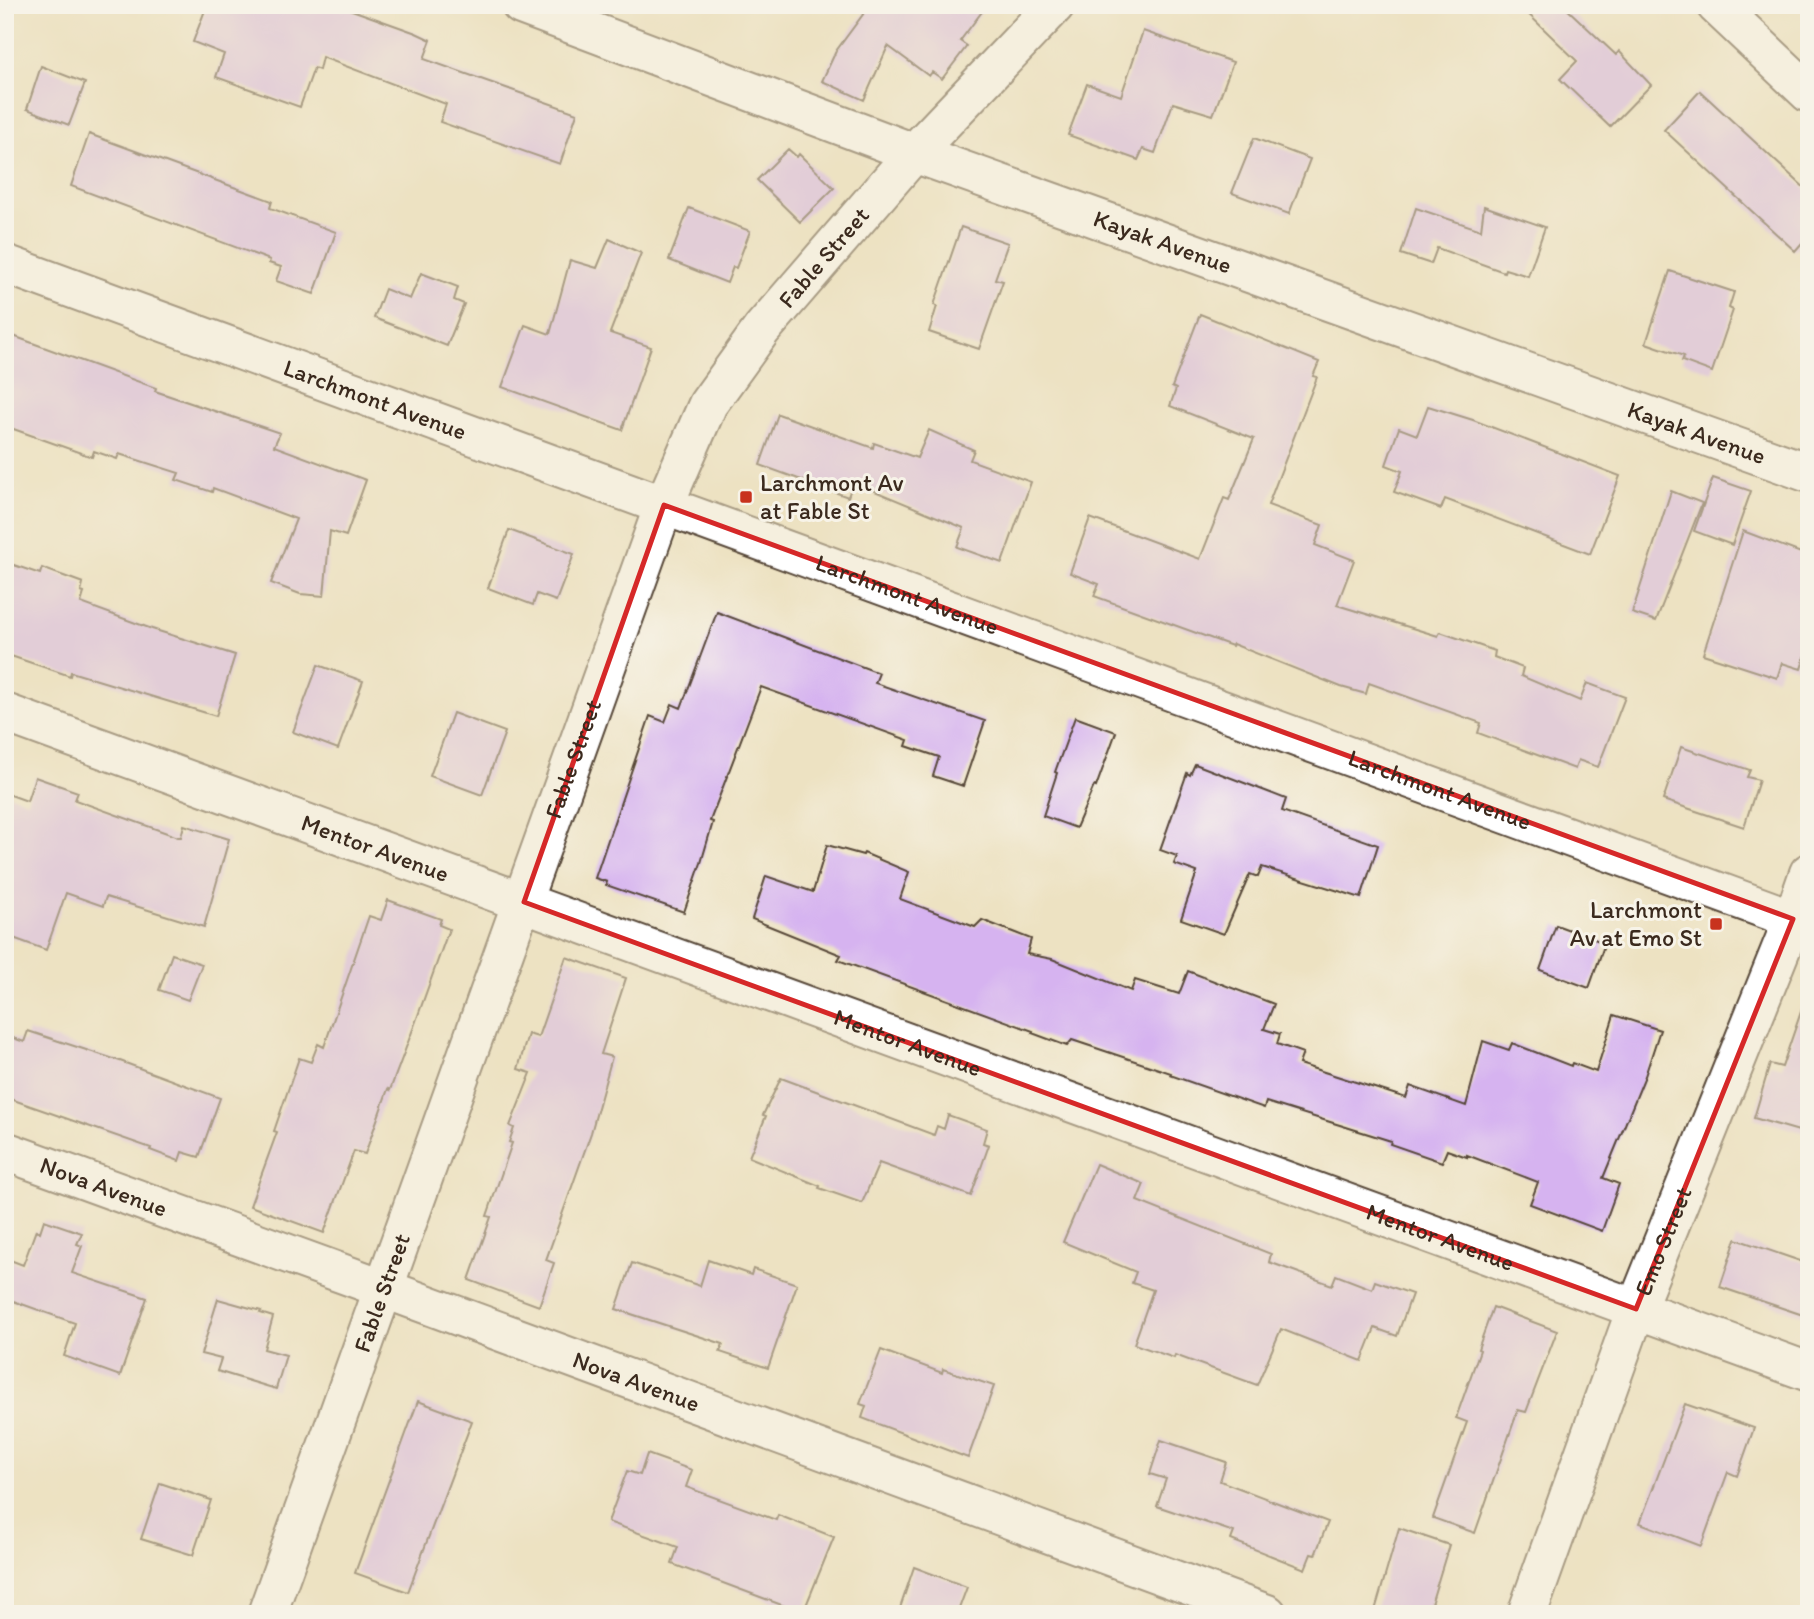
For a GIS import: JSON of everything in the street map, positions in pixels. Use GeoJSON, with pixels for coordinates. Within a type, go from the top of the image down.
{"type":"FeatureCollection","features":[{"type":"Feature","properties":{"kind":"street","name":"Kayak Avenue"},"geometry":{"type":"LineString","coordinates":[[521,5],[914,153],[1809,473]]}},
{"type":"Feature","properties":{"kind":"street","name":"Fable Street"},"geometry":{"type":"LineString","coordinates":[[267,1614],[664,505],[694,432],[708,404],[762,329],[914,153],[1055,5]]}},
{"type":"Feature","properties":{"kind":"street"},"geometry":{"type":"LineString","coordinates":[[1716,5],[1809,93]]}},
{"type":"Feature","properties":{"kind":"street","name":"Larchmont Avenue"},"geometry":{"type":"LineString","coordinates":[[5,264],[1801,922]]}},
{"type":"Feature","properties":{"kind":"street","name":"Mentor Avenue"},"geometry":{"type":"LineString","coordinates":[[5,713],[1809,1372]]}},
{"type":"Feature","properties":{"kind":"street","name":"Emo Street"},"geometry":{"type":"LineString","coordinates":[[1527,1614],[1636,1309],[1801,922],[1809,873]]}},
{"type":"Feature","properties":{"kind":"street","name":"Nova Avenue"},"geometry":{"type":"LineString","coordinates":[[5,1151],[1267,1614]]}},
{"type":"Feature","properties":{"kind":"highlighted area"},"geometry":{"type":"Polygon","coordinates":[[[664,505],[1793,919],[1636,1309],[524,902],[664,505]]]}},
{"type":"Feature","properties":{"kind":"building"},"geometry":{"type":"Polygon","coordinates":[[[207,5],[338,5],[416,33],[431,40],[424,59],[577,113],[560,164],[440,122],[446,104],[322,57],[319,70],[314,68],[300,107],[216,77],[224,54],[193,42],[207,5]]]}},
{"type":"Feature","properties":{"kind":"building"},"geometry":{"type":"Polygon","coordinates":[[[870,5],[987,5],[960,41],[967,46],[942,79],[932,72],[929,76],[888,46],[864,100],[822,81],[836,51],[870,5]]]}},
{"type":"Feature","properties":{"kind":"building"},"geometry":{"type":"Polygon","coordinates":[[[1519,5],[1563,5],[1616,55],[1619,51],[1651,85],[1610,127],[1560,79],[1577,61],[1519,5]]]}},
{"type":"Feature","properties":{"kind":"building"},"geometry":{"type":"Polygon","coordinates":[[[1143,31],[1233,62],[1213,115],[1173,103],[1155,153],[1143,149],[1138,160],[1068,135],[1087,84],[1121,96],[1143,31]]]}},
{"type":"Feature","properties":{"kind":"building"},"geometry":{"type":"Polygon","coordinates":[[[41,66],[85,83],[69,125],[27,109],[41,66]]]}},
{"type":"Feature","properties":{"kind":"building"},"geometry":{"type":"Polygon","coordinates":[[[1700,91],[1809,192],[1809,235],[1795,251],[1664,130],[1700,91]]]}},
{"type":"Feature","properties":{"kind":"building"},"geometry":{"type":"Polygon","coordinates":[[[89,134],[272,201],[270,208],[336,232],[314,294],[276,281],[281,267],[269,263],[270,260],[71,186],[89,134]]]}},
{"type":"Feature","properties":{"kind":"building"},"geometry":{"type":"Polygon","coordinates":[[[1254,138],[1310,159],[1289,214],[1232,193],[1254,138]]]}},
{"type":"Feature","properties":{"kind":"building"},"geometry":{"type":"Polygon","coordinates":[[[788,149],[797,157],[799,154],[834,188],[800,222],[757,180],[788,149]]]}},
{"type":"Feature","properties":{"kind":"building"},"geometry":{"type":"Polygon","coordinates":[[[1484,206],[1545,227],[1528,276],[1505,269],[1504,272],[1437,248],[1431,264],[1401,254],[1416,208],[1481,230],[1484,206]]]}},
{"type":"Feature","properties":{"kind":"building"},"geometry":{"type":"Polygon","coordinates":[[[689,208],[750,231],[736,268],[733,267],[727,283],[669,260],[689,208]]]}},
{"type":"Feature","properties":{"kind":"building"},"geometry":{"type":"Polygon","coordinates":[[[961,227],[1008,243],[995,279],[1003,281],[979,349],[929,332],[937,306],[934,305],[961,227]]]}},
{"type":"Feature","properties":{"kind":"building"},"geometry":{"type":"Polygon","coordinates":[[[609,239],[641,253],[610,333],[651,347],[622,430],[502,387],[525,325],[550,334],[570,260],[597,268],[609,239]]]}},
{"type":"Feature","properties":{"kind":"building"},"geometry":{"type":"Polygon","coordinates":[[[1670,271],[1734,292],[1729,308],[1733,310],[1712,372],[1682,361],[1684,356],[1646,343],[1670,271]]]}},
{"type":"Feature","properties":{"kind":"building"},"geometry":{"type":"Polygon","coordinates":[[[421,273],[458,287],[454,300],[464,304],[447,346],[374,318],[385,289],[410,299],[421,273]]]}},
{"type":"Feature","properties":{"kind":"building"},"geometry":{"type":"Polygon","coordinates":[[[1200,314],[1319,362],[1313,376],[1317,377],[1268,505],[1322,525],[1315,545],[1354,560],[1337,605],[1438,636],[1440,632],[1495,651],[1494,657],[1523,668],[1521,676],[1580,701],[1587,683],[1625,697],[1598,767],[1578,760],[1575,769],[1478,733],[1481,723],[1369,683],[1366,694],[1341,687],[1233,644],[1232,646],[1094,596],[1099,584],[1070,573],[1090,518],[1200,559],[1224,498],[1229,500],[1254,439],[1170,406],[1176,389],[1172,387],[1200,314]]]}},
{"type":"Feature","properties":{"kind":"building"},"geometry":{"type":"Polygon","coordinates":[[[5,333],[156,388],[155,391],[280,433],[274,446],[366,480],[346,536],[330,531],[324,596],[300,594],[271,583],[296,519],[213,488],[212,492],[176,480],[179,473],[119,454],[117,459],[94,451],[92,457],[5,426],[5,333]]]}},
{"type":"Feature","properties":{"kind":"building"},"geometry":{"type":"Polygon","coordinates":[[[1428,406],[1473,420],[1620,476],[1590,554],[1445,499],[1441,509],[1394,492],[1402,471],[1386,465],[1399,428],[1417,435],[1428,406]]]}},
{"type":"Feature","properties":{"kind":"building"},"geometry":{"type":"Polygon","coordinates":[[[778,414],[873,448],[874,443],[917,458],[929,430],[974,450],[970,460],[1031,482],[1002,563],[957,547],[964,528],[853,482],[848,497],[760,465],[778,414]]]}},
{"type":"Feature","properties":{"kind":"building"},"geometry":{"type":"Polygon","coordinates":[[[1713,478],[1751,491],[1732,545],[1694,531],[1713,478]]]}},
{"type":"Feature","properties":{"kind":"building"},"geometry":{"type":"Polygon","coordinates":[[[1671,491],[1702,503],[1656,621],[1632,613],[1671,491]]]}},
{"type":"Feature","properties":{"kind":"building"},"geometry":{"type":"Polygon","coordinates":[[[509,530],[574,554],[556,601],[537,594],[533,605],[488,588],[509,530]]]}},
{"type":"Feature","properties":{"kind":"building"},"geometry":{"type":"Polygon","coordinates":[[[1743,531],[1809,556],[1809,643],[1801,669],[1782,663],[1777,678],[1703,654],[1743,531]]]}},
{"type":"Feature","properties":{"kind":"building"},"geometry":{"type":"Polygon","coordinates":[[[5,562],[40,574],[42,568],[83,583],[81,603],[235,655],[216,716],[71,672],[70,676],[5,654],[5,562]]]}},
{"type":"Feature","properties":{"kind":"building"},"geometry":{"type":"Polygon","coordinates":[[[717,612],[879,673],[875,683],[985,721],[963,786],[933,776],[939,757],[906,746],[908,740],[761,687],[710,821],[713,822],[684,912],[606,885],[607,882],[595,878],[650,716],[665,722],[672,704],[681,708],[717,612]]]}},
{"type":"Feature","properties":{"kind":"building"},"geometry":{"type":"Polygon","coordinates":[[[318,665],[363,681],[338,749],[293,732],[318,665]]]}},
{"type":"Feature","properties":{"kind":"building"},"geometry":{"type":"Polygon","coordinates":[[[453,713],[505,732],[482,795],[430,776],[453,713]]]}},
{"type":"Feature","properties":{"kind":"building"},"geometry":{"type":"Polygon","coordinates":[[[1075,717],[1116,732],[1096,787],[1094,786],[1076,828],[1043,816],[1057,773],[1055,772],[1075,717]]]}},
{"type":"Feature","properties":{"kind":"building"},"geometry":{"type":"Polygon","coordinates":[[[1681,747],[1750,770],[1747,777],[1759,780],[1744,827],[1663,800],[1681,747]]]}},
{"type":"Feature","properties":{"kind":"building"},"geometry":{"type":"Polygon","coordinates":[[[1195,764],[1286,799],[1282,811],[1378,845],[1361,898],[1262,867],[1258,877],[1250,874],[1224,934],[1181,919],[1197,872],[1174,864],[1177,856],[1160,850],[1187,773],[1190,775],[1195,764]]]}},
{"type":"Feature","properties":{"kind":"building"},"geometry":{"type":"Polygon","coordinates":[[[35,777],[78,792],[75,800],[178,837],[181,837],[184,825],[229,839],[204,927],[106,897],[103,906],[66,893],[46,950],[5,935],[5,793],[27,801],[35,777]]]}},
{"type":"Feature","properties":{"kind":"building"},"geometry":{"type":"Polygon","coordinates":[[[827,845],[863,855],[864,853],[909,872],[900,899],[975,927],[982,920],[1031,939],[1027,954],[1052,959],[1131,991],[1135,980],[1179,994],[1188,971],[1274,1004],[1264,1029],[1280,1034],[1277,1044],[1303,1053],[1299,1064],[1406,1098],[1410,1086],[1466,1106],[1483,1041],[1509,1050],[1512,1043],[1571,1066],[1572,1063],[1596,1072],[1614,1015],[1660,1030],[1645,1076],[1603,1178],[1619,1184],[1602,1231],[1530,1204],[1538,1182],[1467,1155],[1447,1150],[1442,1162],[1390,1144],[1391,1141],[1266,1102],[1264,1108],[1072,1040],[1067,1046],[838,960],[841,955],[752,919],[766,876],[813,892],[827,845]]]}},
{"type":"Feature","properties":{"kind":"building"},"geometry":{"type":"Polygon","coordinates":[[[388,900],[441,919],[439,925],[449,929],[365,1154],[354,1151],[324,1233],[250,1206],[277,1132],[274,1131],[299,1058],[311,1062],[318,1044],[324,1047],[369,916],[381,920],[388,900]]]}},
{"type":"Feature","properties":{"kind":"building"},"geometry":{"type":"Polygon","coordinates":[[[1556,925],[1605,943],[1589,988],[1540,970],[1556,925]]]}},
{"type":"Feature","properties":{"kind":"building"},"geometry":{"type":"Polygon","coordinates":[[[172,954],[202,964],[188,1000],[159,990],[172,954]]]}},
{"type":"Feature","properties":{"kind":"building"},"geometry":{"type":"Polygon","coordinates":[[[566,957],[626,978],[601,1054],[612,1057],[591,1133],[546,1260],[554,1263],[539,1306],[469,1280],[491,1217],[487,1216],[512,1143],[509,1142],[514,1128],[510,1126],[531,1073],[518,1069],[528,1034],[538,1037],[566,957]]]}},
{"type":"Feature","properties":{"kind":"building"},"geometry":{"type":"Polygon","coordinates":[[[1803,1006],[1809,1007],[1809,1134],[1754,1118],[1770,1064],[1782,1067],[1803,1006]]]}},
{"type":"Feature","properties":{"kind":"building"},"geometry":{"type":"Polygon","coordinates":[[[28,1031],[220,1098],[199,1157],[182,1152],[179,1161],[150,1150],[151,1148],[5,1097],[5,1035],[24,1042],[28,1031]]]}},
{"type":"Feature","properties":{"kind":"building"},"geometry":{"type":"Polygon","coordinates":[[[781,1078],[934,1135],[937,1126],[944,1129],[948,1115],[987,1129],[983,1143],[989,1145],[971,1196],[879,1163],[862,1203],[819,1188],[820,1186],[749,1157],[766,1116],[763,1115],[781,1078]]]}},
{"type":"Feature","properties":{"kind":"building"},"geometry":{"type":"Polygon","coordinates":[[[1096,1164],[1144,1184],[1137,1201],[1271,1254],[1269,1262],[1332,1285],[1336,1275],[1372,1289],[1375,1281],[1412,1294],[1397,1336],[1375,1328],[1362,1361],[1281,1329],[1257,1385],[1175,1355],[1174,1358],[1134,1344],[1153,1290],[1132,1283],[1136,1272],[1063,1242],[1096,1164]]]}},
{"type":"Feature","properties":{"kind":"building"},"geometry":{"type":"Polygon","coordinates":[[[44,1220],[82,1233],[77,1244],[82,1246],[72,1273],[147,1298],[120,1376],[64,1356],[75,1323],[5,1298],[5,1258],[23,1265],[36,1230],[40,1232],[44,1220]]]}},
{"type":"Feature","properties":{"kind":"building"},"geometry":{"type":"Polygon","coordinates":[[[1736,1239],[1809,1264],[1809,1317],[1720,1287],[1736,1239]]]}},
{"type":"Feature","properties":{"kind":"building"},"geometry":{"type":"Polygon","coordinates":[[[708,1260],[751,1275],[753,1269],[797,1284],[768,1368],[720,1352],[723,1344],[616,1309],[632,1263],[700,1286],[708,1260]]]}},
{"type":"Feature","properties":{"kind":"building"},"geometry":{"type":"Polygon","coordinates":[[[218,1299],[273,1317],[264,1349],[286,1355],[276,1389],[217,1371],[221,1359],[201,1354],[218,1299]]]}},
{"type":"Feature","properties":{"kind":"building"},"geometry":{"type":"Polygon","coordinates":[[[1493,1307],[1557,1331],[1526,1412],[1518,1410],[1475,1533],[1433,1518],[1467,1422],[1456,1418],[1493,1307]]]}},
{"type":"Feature","properties":{"kind":"building"},"geometry":{"type":"Polygon","coordinates":[[[881,1350],[942,1373],[943,1369],[994,1386],[968,1458],[862,1418],[866,1406],[860,1404],[881,1350]]]}},
{"type":"Feature","properties":{"kind":"building"},"geometry":{"type":"Polygon","coordinates":[[[418,1401],[472,1421],[408,1592],[355,1573],[418,1401]]]}},
{"type":"Feature","properties":{"kind":"building"},"geometry":{"type":"Polygon","coordinates":[[[1685,1404],[1754,1428],[1737,1476],[1728,1472],[1701,1546],[1640,1523],[1685,1404]]]}},
{"type":"Feature","properties":{"kind":"building"},"geometry":{"type":"Polygon","coordinates":[[[1161,1440],[1226,1462],[1220,1481],[1328,1522],[1315,1555],[1311,1554],[1305,1569],[1231,1540],[1234,1532],[1157,1506],[1166,1479],[1150,1474],[1161,1440]]]}},
{"type":"Feature","properties":{"kind":"building"},"geometry":{"type":"Polygon","coordinates":[[[647,1454],[692,1470],[686,1487],[776,1520],[778,1515],[834,1537],[803,1613],[672,1564],[678,1547],[608,1522],[627,1471],[640,1475],[647,1454]]]}},
{"type":"Feature","properties":{"kind":"building"},"geometry":{"type":"Polygon","coordinates":[[[160,1483],[211,1500],[193,1555],[141,1539],[160,1483]]]}},
{"type":"Feature","properties":{"kind":"building"},"geometry":{"type":"Polygon","coordinates":[[[1399,1528],[1449,1545],[1428,1614],[1374,1614],[1399,1528]]]}},
{"type":"Feature","properties":{"kind":"building"},"geometry":{"type":"Polygon","coordinates":[[[914,1567],[967,1587],[957,1614],[898,1614],[914,1567]]]}},
{"type":"Feature","properties":{"kind":"place","name":"Larchmont Av at Fable St"},"geometry":{"type":"Point","coordinates":[746,497]}},
{"type":"Feature","properties":{"kind":"place","name":"Larchmont Av at Emo St"},"geometry":{"type":"Point","coordinates":[1716,924]}}]}
